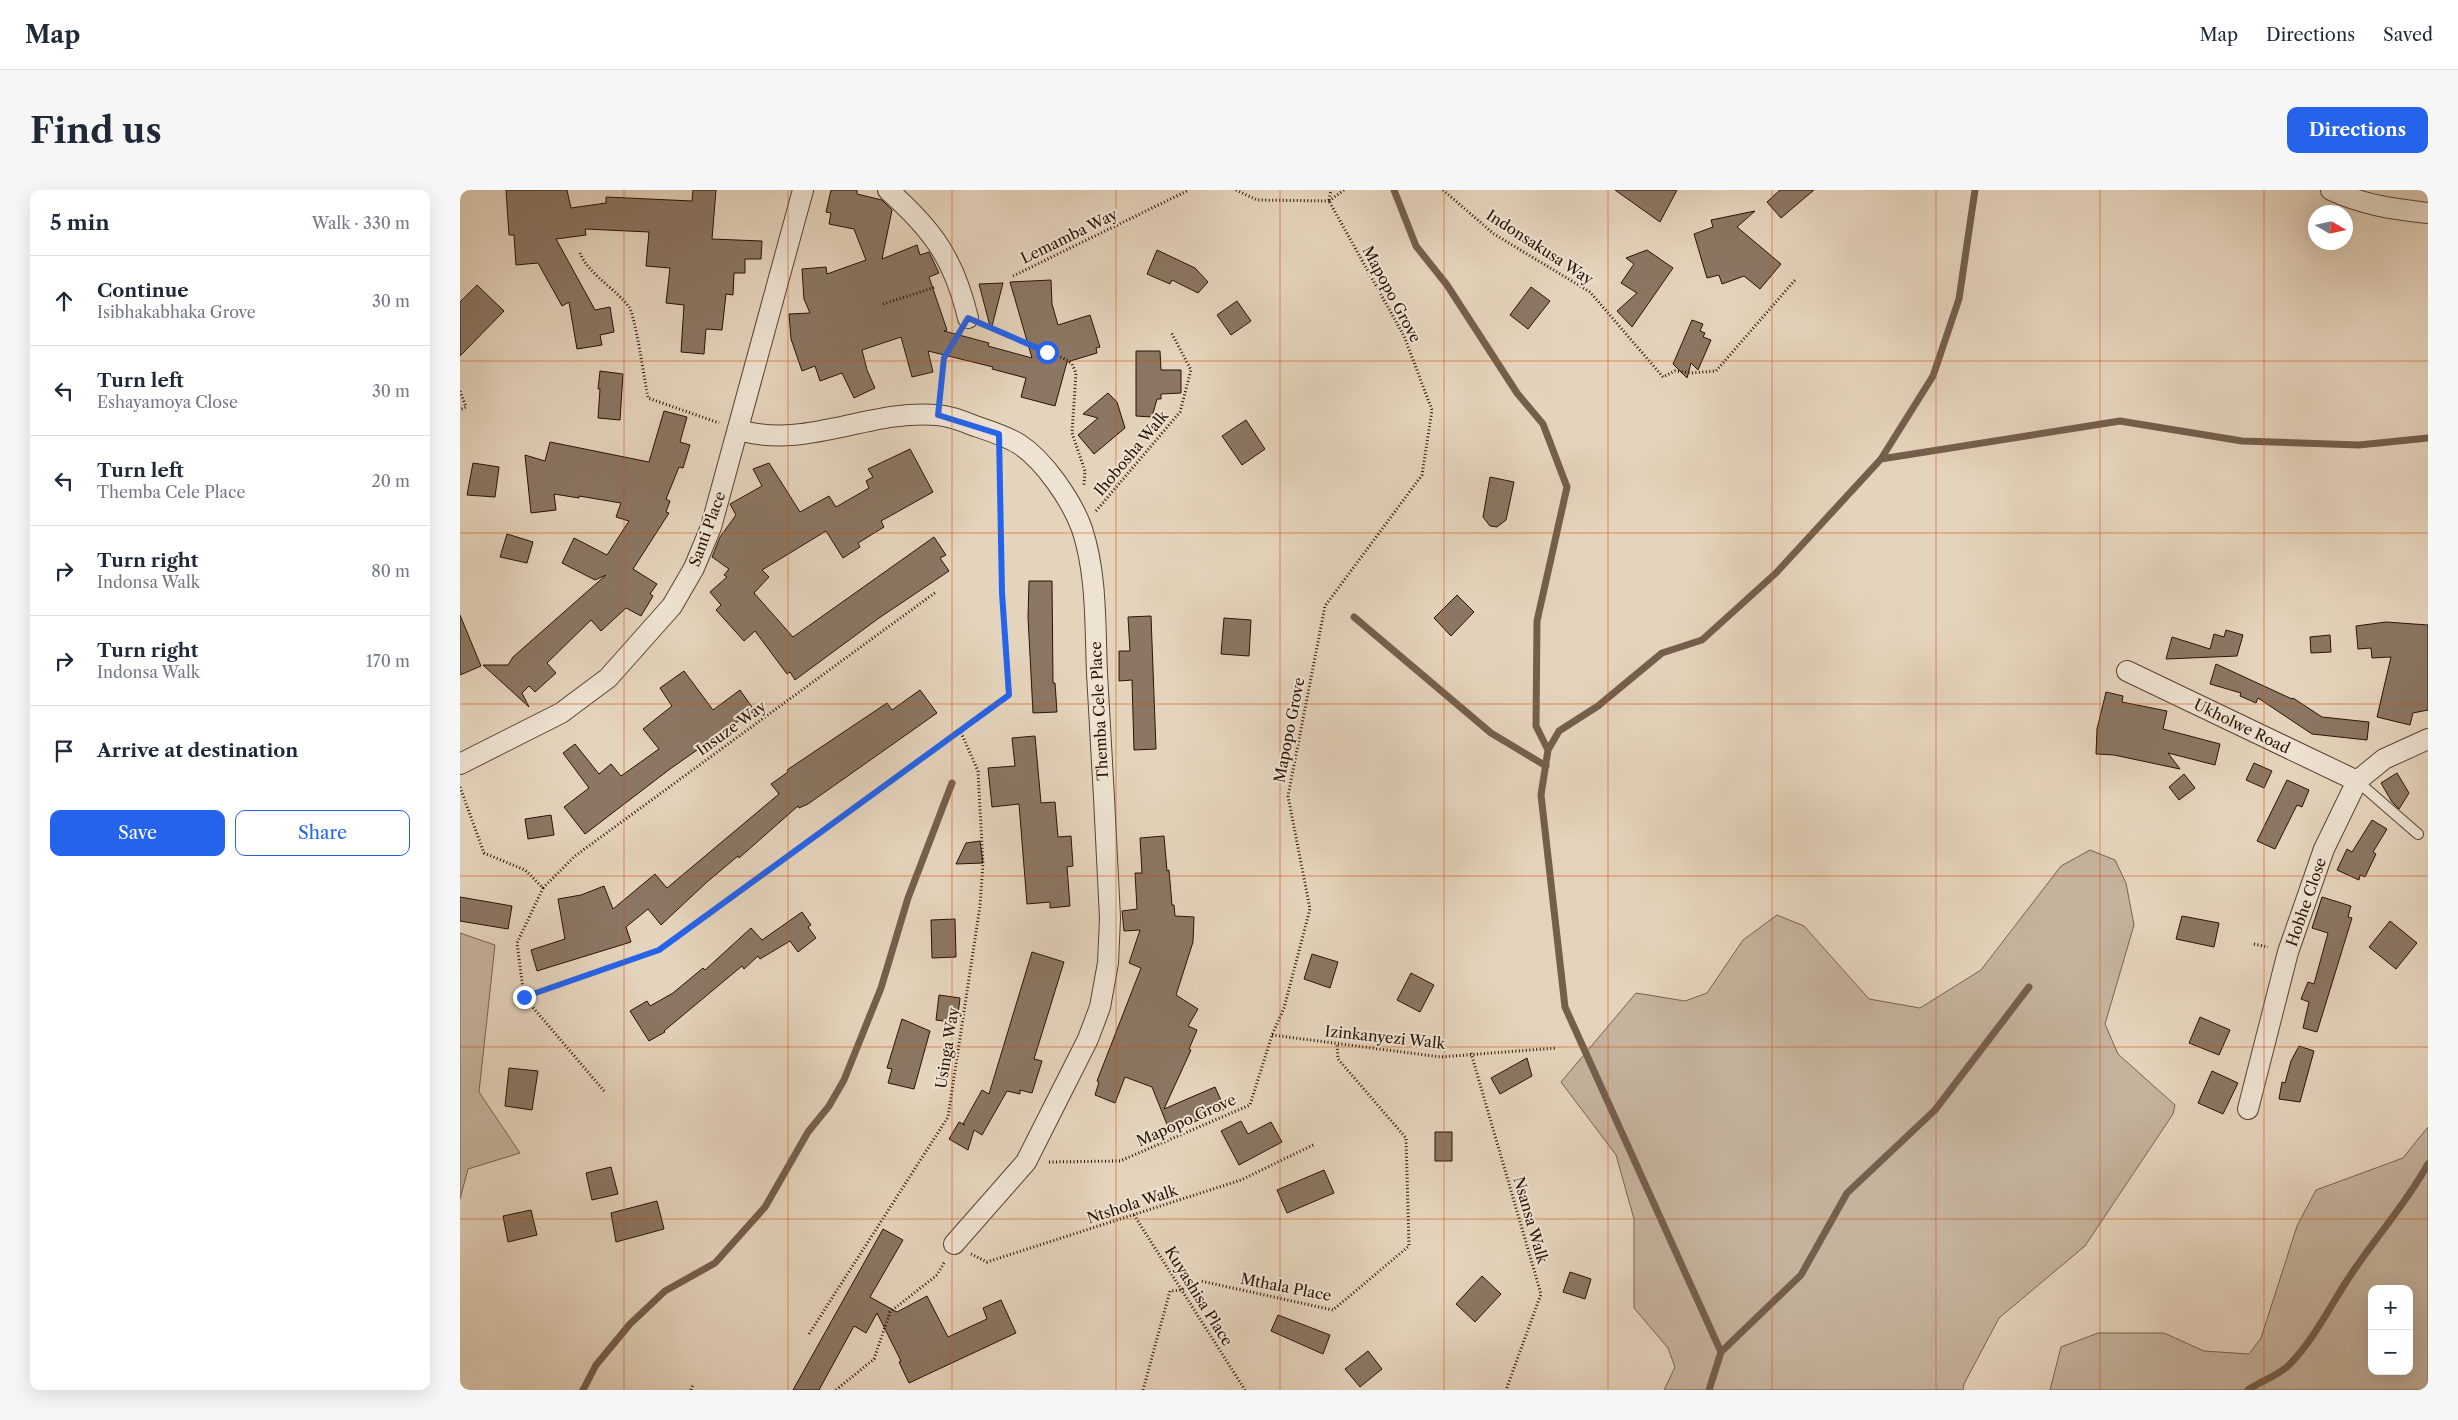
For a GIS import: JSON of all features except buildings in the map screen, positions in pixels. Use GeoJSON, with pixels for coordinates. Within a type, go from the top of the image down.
{"type":"FeatureCollection","features":[{"type":"Feature","properties":{"kind":"street","name":"Santi Place"},"geometry":{"type":"LineString","coordinates":[[460,764],[561,714],[608,678],[672,606],[694,568],[711,526],[739,430],[803,190]]}},
{"type":"Feature","properties":{"kind":"street"},"geometry":{"type":"LineString","coordinates":[[888,190],[913,212],[948,258],[959,282],[968,318]]}},
{"type":"Feature","properties":{"kind":"street"},"geometry":{"type":"LineString","coordinates":[[2331,190],[2354,201],[2380,207],[2428,213]]}},
{"type":"Feature","properties":{"kind":"street","name":"Themba Cele Place"},"geometry":{"type":"LineString","coordinates":[[739,430],[755,435],[797,436],[897,416],[938,415],[999,434],[1020,444],[1034,457],[1071,504],[1082,528],[1090,560],[1095,629],[1110,918],[1108,963],[1100,1007],[1088,1040],[1026,1162],[954,1244]]}},
{"type":"Feature","properties":{"kind":"street","name":"Ukholwe Road"},"geometry":{"type":"LineString","coordinates":[[2127,671],[2357,781]]}},
{"type":"Feature","properties":{"kind":"street","name":"Hobhe Close"},"geometry":{"type":"LineString","coordinates":[[2248,1109],[2288,952],[2324,849],[2357,781],[2384,759],[2428,739]]}},
{"type":"Feature","properties":{"kind":"lane"},"geometry":{"type":"LineString","coordinates":[[2357,781],[2418,834]]}},
{"type":"Feature","properties":{"kind":"path","name":"Lemamba Way"},"geometry":{"type":"LineString","coordinates":[[1013,276],[1189,190]]}},
{"type":"Feature","properties":{"kind":"path"},"geometry":{"type":"LineString","coordinates":[[1236,190],[1258,200],[1329,201],[1344,190]]}},
{"type":"Feature","properties":{"kind":"path"},"geometry":{"type":"LineString","coordinates":[[1329,201],[1331,190]]}},
{"type":"Feature","properties":{"kind":"path","name":"Indonsakusa Way"},"geometry":{"type":"LineString","coordinates":[[1443,190],[1494,234],[1590,292],[1663,377],[1675,371],[1691,373],[1716,371],[1794,280]]}},
{"type":"Feature","properties":{"kind":"path","name":"Mapopo Grove"},"geometry":{"type":"LineString","coordinates":[[1026,1162],[1120,1161],[1250,1105],[1272,1036],[1284,1008],[1310,909],[1288,796],[1325,606],[1422,475],[1432,410],[1404,336],[1329,201]]}},
{"type":"Feature","properties":{"kind":"path"},"geometry":{"type":"LineString","coordinates":[[580,253],[585,266],[599,276],[630,308],[648,398],[739,430]]}},
{"type":"Feature","properties":{"kind":"path"},"geometry":{"type":"LineString","coordinates":[[883,304],[959,282]]}},
{"type":"Feature","properties":{"kind":"path"},"geometry":{"type":"LineString","coordinates":[[938,415],[944,358],[968,318],[1065,359],[1072,364],[1076,373],[1072,433],[1085,471],[1085,482],[1082,490],[1071,504]]}},
{"type":"Feature","properties":{"kind":"path","name":"Ihobosha Walk"},"geometry":{"type":"LineString","coordinates":[[1082,528],[1180,412],[1191,370],[1171,332]]}},
{"type":"Feature","properties":{"kind":"path"},"geometry":{"type":"LineString","coordinates":[[460,392],[466,407],[460,410]]}},
{"type":"Feature","properties":{"kind":"path"},"geometry":{"type":"LineString","coordinates":[[605,1092],[524,997],[659,950],[1009,695],[1002,593],[999,434]]}},
{"type":"Feature","properties":{"kind":"path","name":"Insuze Way"},"geometry":{"type":"LineString","coordinates":[[524,997],[517,943],[543,888],[574,856],[936,592]]}},
{"type":"Feature","properties":{"kind":"path","name":"Usinga Way"},"geometry":{"type":"LineString","coordinates":[[809,1334],[948,1117],[980,906],[983,863],[978,771],[960,730]]}},
{"type":"Feature","properties":{"kind":"path"},"geometry":{"type":"LineString","coordinates":[[460,786],[484,852],[526,870],[543,888]]}},
{"type":"Feature","properties":{"kind":"path","name":"Izinkanyezi Walk"},"geometry":{"type":"LineString","coordinates":[[1272,1036],[1441,1057],[1471,1053],[1556,1048]]}},
{"type":"Feature","properties":{"kind":"path","name":"Mthala Place"},"geometry":{"type":"LineString","coordinates":[[1181,1290],[1201,1281],[1333,1310],[1409,1246],[1406,1138],[1338,1058],[1338,1044]]}},
{"type":"Feature","properties":{"kind":"path","name":"Nsansa Walk"},"geometry":{"type":"LineString","coordinates":[[1471,1053],[1541,1294],[1506,1390]]}},
{"type":"Feature","properties":{"kind":"path","name":"Ntshola Walk"},"geometry":{"type":"LineString","coordinates":[[954,1244],[987,1262],[1241,1180],[1315,1144]]}},
{"type":"Feature","properties":{"kind":"path","name":"Kuyashisa Place"},"geometry":{"type":"LineString","coordinates":[[1134,1215],[1244,1390]]}},
{"type":"Feature","properties":{"kind":"path"},"geometry":{"type":"LineString","coordinates":[[836,1390],[874,1359],[890,1312],[937,1275],[954,1244]]}},
{"type":"Feature","properties":{"kind":"path"},"geometry":{"type":"LineString","coordinates":[[1143,1390],[1170,1291],[1181,1290]]}},
{"type":"Feature","properties":{"kind":"path"},"geometry":{"type":"LineString","coordinates":[[691,1390],[693,1384]]}},
{"type":"Feature","properties":{"kind":"shaded area"},"geometry":{"type":"Polygon","coordinates":[[[2090,850],[2115,860],[2126,883],[2134,925],[2105,1024],[2118,1054],[2175,1105],[2173,1114],[2085,1246],[1999,1318],[1964,1384],[1963,1390],[1664,1390],[1675,1367],[1668,1348],[1634,1308],[1634,1219],[1616,1155],[1561,1082],[1636,993],[1685,1001],[1707,993],[1743,940],[1777,915],[1804,926],[1869,999],[1920,1008],[1981,970],[2061,866],[2090,850]]]}},
{"type":"Feature","properties":{"kind":"shaded area"},"geometry":{"type":"Polygon","coordinates":[[[460,933],[495,945],[479,1092],[520,1153],[468,1169],[460,1199],[460,933]]]}},
{"type":"Feature","properties":{"kind":"shaded area"},"geometry":{"type":"Polygon","coordinates":[[[2428,1127],[2428,1390],[2050,1390],[2061,1347],[2098,1333],[2164,1333],[2204,1351],[2249,1354],[2261,1338],[2297,1226],[2316,1190],[2403,1158],[2428,1127]]]}},
{"type":"Feature","properties":{"kind":"waterway"},"geometry":{"type":"LineString","coordinates":[[1394,190],[1416,246],[1447,285],[1517,393],[1543,424],[1567,487],[1537,621],[1536,726],[1548,750]]}},
{"type":"Feature","properties":{"kind":"waterway"},"geometry":{"type":"LineString","coordinates":[[1709,1390],[1721,1352],[1565,1007],[1541,795],[1548,750],[1559,731],[1598,706],[1662,653],[1702,640],[1776,573],[1881,459],[1933,376],[1959,299],[1975,190]]}},
{"type":"Feature","properties":{"kind":"waterway"},"geometry":{"type":"LineString","coordinates":[[1881,459],[2120,421],[2242,441],[2359,445],[2428,438]]}},
{"type":"Feature","properties":{"kind":"waterway"},"geometry":{"type":"LineString","coordinates":[[1354,617],[1491,733],[1546,766]]}},
{"type":"Feature","properties":{"kind":"waterway"},"geometry":{"type":"LineString","coordinates":[[583,1390],[596,1365],[630,1324],[665,1291],[715,1263],[765,1207],[808,1132],[829,1106],[844,1080],[881,988],[908,898],[952,783]]}},
{"type":"Feature","properties":{"kind":"waterway"},"geometry":{"type":"LineString","coordinates":[[1721,1352],[1801,1275],[1847,1193],[1935,1110],[2029,987]]}},
{"type":"Feature","properties":{"kind":"waterway"},"geometry":{"type":"LineString","coordinates":[[2248,1390],[2281,1371],[2299,1354],[2315,1333],[2350,1276],[2410,1193],[2428,1164]]}},
{"type":"Feature","properties":{"kind":"route"},"geometry":{"type":"LineString","coordinates":[[524,997],[659,950],[1009,695],[1002,593],[999,434],[938,415],[944,358],[968,318],[1047,352]]}}]}
